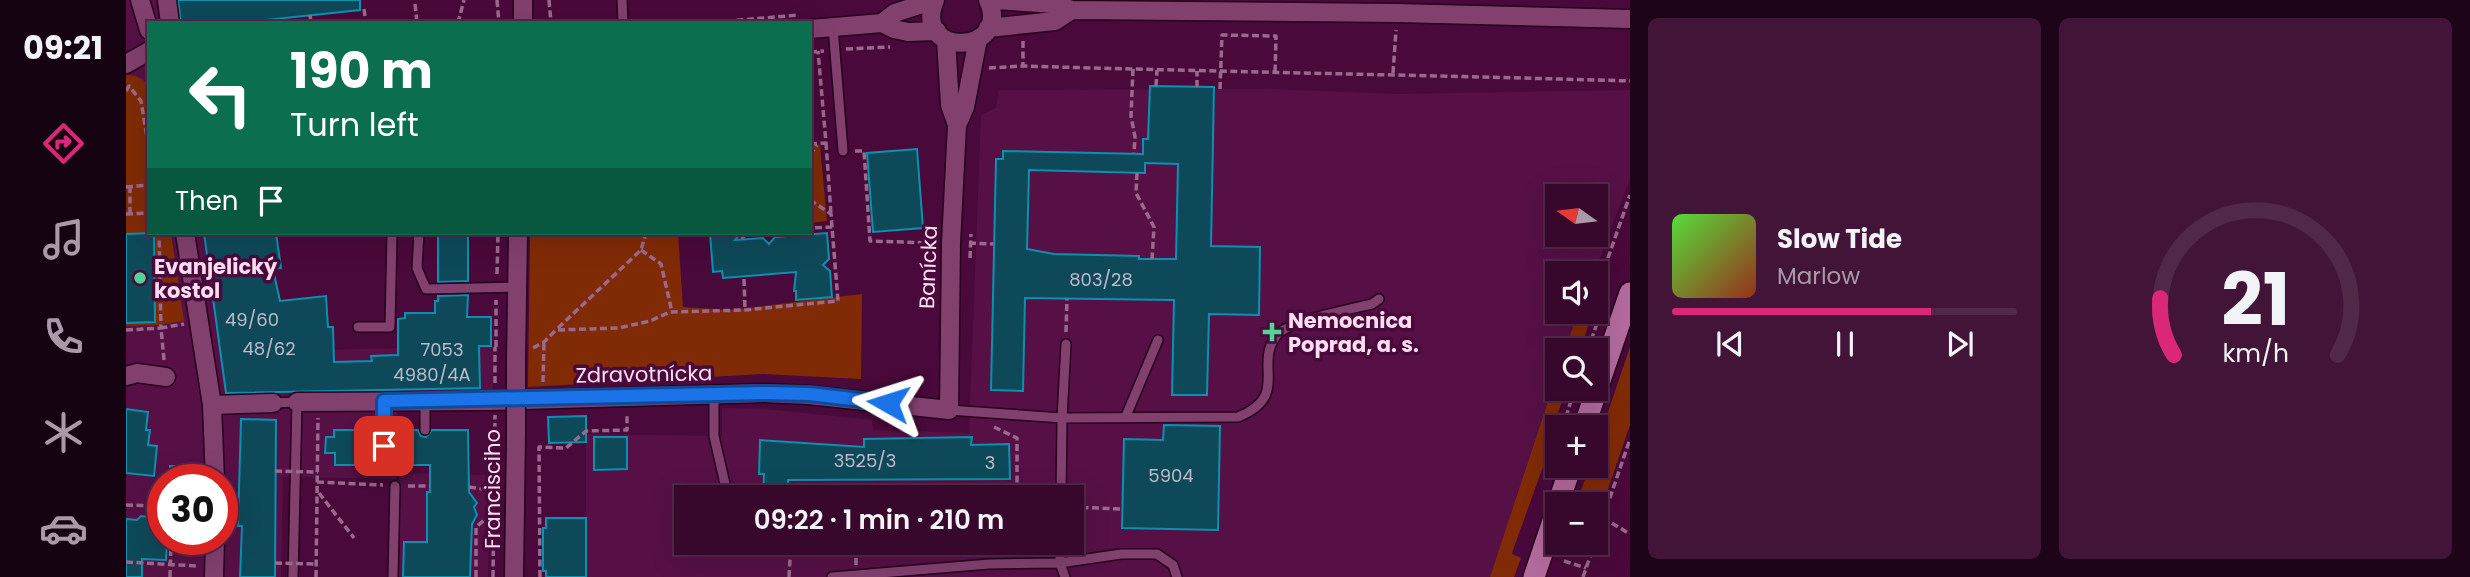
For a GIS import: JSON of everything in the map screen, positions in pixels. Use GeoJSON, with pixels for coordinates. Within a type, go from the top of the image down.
{"type":"FeatureCollection","features":[{"type":"Feature","properties":{"kind":"main road"},"geometry":{"type":"LineString","coordinates":[[1588,415],[1630,293]]}},
{"type":"Feature","properties":{"kind":"main road"},"geometry":{"type":"LineString","coordinates":[[1534,577],[1545,544]]}},
{"type":"Feature","properties":{"kind":"street"},"geometry":{"type":"LineString","coordinates":[[140,0],[147,23]]}},
{"type":"Feature","properties":{"kind":"street"},"geometry":{"type":"LineString","coordinates":[[167,0],[170,21]]}},
{"type":"Feature","properties":{"kind":"street"},"geometry":{"type":"LineString","coordinates":[[523,0],[523,21]]}},
{"type":"Feature","properties":{"kind":"street"},"geometry":{"type":"LineString","coordinates":[[882,23],[895,13],[934,0]]}},
{"type":"Feature","properties":{"kind":"street","name":"Banícka"},"geometry":{"type":"LineString","coordinates":[[934,0],[932,15],[942,36],[950,105],[957,125]]}},
{"type":"Feature","properties":{"kind":"street","name":"Banícka"},"geometry":{"type":"LineString","coordinates":[[949,410],[951,243],[957,125],[965,107],[983,34],[991,13],[988,0]]}},
{"type":"Feature","properties":{"kind":"street"},"geometry":{"type":"LineString","coordinates":[[996,0],[1055,4],[1072,10],[1250,6],[1630,19]]}},
{"type":"Feature","properties":{"kind":"street"},"geometry":{"type":"LineString","coordinates":[[812,29],[882,23],[894,29],[942,36],[962,44],[983,34],[1055,21],[1072,10]]}},
{"type":"Feature","properties":{"kind":"street"},"geometry":{"type":"LineString","coordinates":[[126,64],[147,52]]}},
{"type":"Feature","properties":{"kind":"street"},"geometry":{"type":"LineString","coordinates":[[185,235],[220,464]]}},
{"type":"Feature","properties":{"kind":"street","name":"Francisciho"},"geometry":{"type":"LineString","coordinates":[[514,577],[518,235]]}},
{"type":"Feature","properties":{"kind":"street"},"geometry":{"type":"LineString","coordinates":[[126,376],[137,373],[166,377]]}},
{"type":"Feature","properties":{"kind":"street","name":"Zdravotnícka"},"geometry":{"type":"LineString","coordinates":[[297,402],[809,394],[949,410]]}},
{"type":"Feature","properties":{"kind":"street"},"geometry":{"type":"LineString","coordinates":[[212,405],[273,403]]}},
{"type":"Feature","properties":{"kind":"street"},"geometry":{"type":"LineString","coordinates":[[214,572],[219,555]]}},
{"type":"Feature","properties":{"kind":"lane"},"geometry":{"type":"LineString","coordinates":[[622,0],[623,21]]}},
{"type":"Feature","properties":{"kind":"lane"},"geometry":{"type":"LineString","coordinates":[[833,27],[843,151]]}},
{"type":"Feature","properties":{"kind":"lane"},"geometry":{"type":"LineString","coordinates":[[358,327],[390,327],[392,235]]}},
{"type":"Feature","properties":{"kind":"lane"},"geometry":{"type":"LineString","coordinates":[[419,235],[417,268],[426,289],[517,287]]}},
{"type":"Feature","properties":{"kind":"lane"},"geometry":{"type":"LineString","coordinates":[[949,410],[1062,418],[1238,417],[1255,410],[1266,395],[1270,354],[1275,337],[1288,326],[1372,304],[1379,299]]}},
{"type":"Feature","properties":{"kind":"lane"},"geometry":{"type":"LineString","coordinates":[[1126,416],[1158,340]]}},
{"type":"Feature","properties":{"kind":"lane"},"geometry":{"type":"LineString","coordinates":[[1061,485],[1066,344]]}},
{"type":"Feature","properties":{"kind":"lane"},"geometry":{"type":"LineString","coordinates":[[714,396],[714,436],[725,485]]}},
{"type":"Feature","properties":{"kind":"lane"},"geometry":{"type":"LineString","coordinates":[[384,401],[384,446]]}},
{"type":"Feature","properties":{"kind":"lane"},"geometry":{"type":"LineString","coordinates":[[425,401],[425,430]]}},
{"type":"Feature","properties":{"kind":"lane"},"geometry":{"type":"LineString","coordinates":[[273,403],[297,402],[293,577]]}},
{"type":"Feature","properties":{"kind":"lane"},"geometry":{"type":"LineString","coordinates":[[393,577],[395,486]]}},
{"type":"Feature","properties":{"kind":"lane"},"geometry":{"type":"LineString","coordinates":[[832,577],[1017,562],[1060,564],[1121,554],[1157,554],[1173,565],[1177,577]]}},
{"type":"Feature","properties":{"kind":"lane"},"geometry":{"type":"LineString","coordinates":[[1060,555],[1065,577]]}},
{"type":"Feature","properties":{"kind":"path"},"geometry":{"type":"LineString","coordinates":[[459,21],[464,0]]}},
{"type":"Feature","properties":{"kind":"path"},"geometry":{"type":"LineString","coordinates":[[497,0],[499,21]]}},
{"type":"Feature","properties":{"kind":"path"},"geometry":{"type":"LineString","coordinates":[[549,0],[551,21]]}},
{"type":"Feature","properties":{"kind":"path"},"geometry":{"type":"LineString","coordinates":[[415,4],[417,21]]}},
{"type":"Feature","properties":{"kind":"path"},"geometry":{"type":"LineString","coordinates":[[364,9],[366,21]]}},
{"type":"Feature","properties":{"kind":"path"},"geometry":{"type":"LineString","coordinates":[[1393,74],[1398,13]]}},
{"type":"Feature","properties":{"kind":"path"},"geometry":{"type":"LineString","coordinates":[[310,15],[310,21]]}},
{"type":"Feature","properties":{"kind":"path"},"geometry":{"type":"LineString","coordinates":[[1022,32],[1023,66]]}},
{"type":"Feature","properties":{"kind":"path"},"geometry":{"type":"LineString","coordinates":[[1220,89],[1222,35],[1276,36],[1275,73]]}},
{"type":"Feature","properties":{"kind":"path"},"geometry":{"type":"LineString","coordinates":[[812,52],[897,47]]}},
{"type":"Feature","properties":{"kind":"path"},"geometry":{"type":"LineString","coordinates":[[556,330],[619,328],[650,321],[672,312],[746,310],[838,301],[818,51]]}},
{"type":"Feature","properties":{"kind":"path"},"geometry":{"type":"LineString","coordinates":[[984,77],[989,67],[1023,66],[1630,81]]}},
{"type":"Feature","properties":{"kind":"path"},"geometry":{"type":"LineString","coordinates":[[1133,69],[1131,116],[1135,137],[1134,153]]}},
{"type":"Feature","properties":{"kind":"path"},"geometry":{"type":"LineString","coordinates":[[1156,86],[1157,70]]}},
{"type":"Feature","properties":{"kind":"path"},"geometry":{"type":"LineString","coordinates":[[1197,87],[1198,71]]}},
{"type":"Feature","properties":{"kind":"path"},"geometry":{"type":"LineString","coordinates":[[126,91],[129,86],[141,101],[147,132]]}},
{"type":"Feature","properties":{"kind":"path"},"geometry":{"type":"LineString","coordinates":[[812,144],[827,143]]}},
{"type":"Feature","properties":{"kind":"path"},"geometry":{"type":"LineString","coordinates":[[812,152],[818,144]]}},
{"type":"Feature","properties":{"kind":"path"},"geometry":{"type":"LineString","coordinates":[[843,151],[864,150],[870,242],[993,244]]}},
{"type":"Feature","properties":{"kind":"path"},"geometry":{"type":"LineString","coordinates":[[1137,173],[1136,194],[1154,227],[1152,259]]}},
{"type":"Feature","properties":{"kind":"path"},"geometry":{"type":"LineString","coordinates":[[147,185],[128,187],[128,214],[147,213]]}},
{"type":"Feature","properties":{"kind":"path"},"geometry":{"type":"LineString","coordinates":[[1592,338],[1602,308],[1608,258],[1630,195]]}},
{"type":"Feature","properties":{"kind":"path"},"geometry":{"type":"LineString","coordinates":[[812,201],[831,214]]}},
{"type":"Feature","properties":{"kind":"path"},"geometry":{"type":"LineString","coordinates":[[812,228],[832,227]]}},
{"type":"Feature","properties":{"kind":"path"},"geometry":{"type":"LineString","coordinates":[[970,269],[971,230]]}},
{"type":"Feature","properties":{"kind":"path"},"geometry":{"type":"LineString","coordinates":[[159,235],[161,328],[166,377]]}},
{"type":"Feature","properties":{"kind":"path"},"geometry":{"type":"LineString","coordinates":[[543,389],[544,342],[641,250],[645,235]]}},
{"type":"Feature","properties":{"kind":"path"},"geometry":{"type":"LineString","coordinates":[[741,237],[746,235]]}},
{"type":"Feature","properties":{"kind":"path"},"geometry":{"type":"LineString","coordinates":[[641,250],[661,264],[672,312]]}},
{"type":"Feature","properties":{"kind":"path"},"geometry":{"type":"LineString","coordinates":[[744,279],[746,310]]}},
{"type":"Feature","properties":{"kind":"path"},"geometry":{"type":"LineString","coordinates":[[1066,344],[1068,299]]}},
{"type":"Feature","properties":{"kind":"path"},"geometry":{"type":"LineString","coordinates":[[126,330],[199,322]]}},
{"type":"Feature","properties":{"kind":"path"},"geometry":{"type":"LineString","coordinates":[[495,347],[495,391]]}},
{"type":"Feature","properties":{"kind":"path"},"geometry":{"type":"LineString","coordinates":[[540,577],[539,447],[566,448],[586,431],[627,430],[627,403]]}},
{"type":"Feature","properties":{"kind":"path"},"geometry":{"type":"LineString","coordinates":[[493,577],[495,413]]}},
{"type":"Feature","properties":{"kind":"path"},"geometry":{"type":"LineString","coordinates":[[984,426],[994,427],[1017,438],[1017,485]]}},
{"type":"Feature","properties":{"kind":"path"},"geometry":{"type":"LineString","coordinates":[[316,577],[318,431]]}},
{"type":"Feature","properties":{"kind":"path"},"geometry":{"type":"LineString","coordinates":[[1608,503],[1630,439]]}},
{"type":"Feature","properties":{"kind":"path"},"geometry":{"type":"LineString","coordinates":[[275,471],[318,472]]}},
{"type":"Feature","properties":{"kind":"path"},"geometry":{"type":"LineString","coordinates":[[317,482],[430,486]]}},
{"type":"Feature","properties":{"kind":"path"},"geometry":{"type":"LineString","coordinates":[[469,487],[495,491]]}},
{"type":"Feature","properties":{"kind":"path"},"geometry":{"type":"LineString","coordinates":[[318,492],[354,538]]}},
{"type":"Feature","properties":{"kind":"path"},"geometry":{"type":"LineString","coordinates":[[126,505],[147,506]]}},
{"type":"Feature","properties":{"kind":"path"},"geometry":{"type":"LineString","coordinates":[[1084,508],[1122,509]]}},
{"type":"Feature","properties":{"kind":"path"},"geometry":{"type":"LineString","coordinates":[[475,577],[476,527],[495,511]]}},
{"type":"Feature","properties":{"kind":"path"},"geometry":{"type":"LineString","coordinates":[[1608,521],[1630,534]]}},
{"type":"Feature","properties":{"kind":"path"},"geometry":{"type":"LineString","coordinates":[[170,555],[170,577]]}},
{"type":"Feature","properties":{"kind":"path"},"geometry":{"type":"LineString","coordinates":[[789,577],[790,555]]}},
{"type":"Feature","properties":{"kind":"path"},"geometry":{"type":"LineString","coordinates":[[856,555],[856,575]]}},
{"type":"Feature","properties":{"kind":"path"},"geometry":{"type":"LineString","coordinates":[[1583,577],[1590,555]]}},
{"type":"Feature","properties":{"kind":"path"},"geometry":{"type":"LineString","coordinates":[[1564,561],[1586,568]]}},
{"type":"Feature","properties":{"kind":"path"},"geometry":{"type":"LineString","coordinates":[[126,562],[214,572]]}},
{"type":"Feature","properties":{"kind":"path"},"geometry":{"type":"LineString","coordinates":[[275,563],[316,564]]}},
{"type":"Feature","properties":{"kind":"shaded area"},"geometry":{"type":"Polygon","coordinates":[[[126,0],[282,0],[285,21],[147,21],[147,235],[253,235],[272,351],[494,346],[492,410],[397,411],[396,479],[283,477],[281,577],[126,577],[126,0]]]}},
{"type":"Feature","properties":{"kind":"shaded area"},"geometry":{"type":"Polygon","coordinates":[[[126,75],[139,78],[147,84],[147,235],[171,235],[184,321],[126,326],[126,75]]]}},
{"type":"Feature","properties":{"kind":"shaded area","name":"Nemocnica Poprad, a. s."},"geometry":{"type":"Polygon","coordinates":[[[1269,89],[1396,94],[1630,90],[1630,179],[1608,236],[1608,184],[1545,184],[1545,247],[1604,247],[1599,261],[1545,261],[1545,324],[1574,324],[1569,338],[1545,338],[1545,401],[1548,401],[1490,577],[586,577],[586,434],[722,436],[722,408],[765,409],[872,420],[873,430],[969,433],[981,115],[996,108],[999,90],[1269,89]]]}},
{"type":"Feature","properties":{"kind":"shaded area"},"geometry":{"type":"Polygon","coordinates":[[[820,145],[827,221],[812,223],[812,146],[820,145]]]}},
{"type":"Feature","properties":{"kind":"shaded area"},"geometry":{"type":"Polygon","coordinates":[[[530,235],[678,235],[683,307],[730,310],[862,294],[861,379],[763,374],[528,387],[530,235]]]}},
{"type":"Feature","properties":{"kind":"shaded area"},"geometry":{"type":"Polygon","coordinates":[[[1574,324],[1589,324],[1584,338],[1569,338],[1574,324]]]}},
{"type":"Feature","properties":{"kind":"shaded area"},"geometry":{"type":"Polygon","coordinates":[[[1630,347],[1630,425],[1607,492],[1580,492],[1586,478],[1608,478],[1607,415],[1630,347]]]}},
{"type":"Feature","properties":{"kind":"shaded area"},"geometry":{"type":"Polygon","coordinates":[[[1548,401],[1562,401],[1557,415],[1545,415],[1545,461],[1513,550],[1512,554],[1521,558],[1514,577],[1490,577],[1548,401]]]}},
{"type":"Feature","properties":{"kind":"shaded area"},"geometry":{"type":"Polygon","coordinates":[[[399,473],[490,475],[488,577],[396,577],[399,473]]]}},
{"type":"Feature","properties":{"kind":"building"},"geometry":{"type":"Polygon","coordinates":[[[178,0],[360,0],[360,10],[257,21],[181,21],[178,0]]]}},
{"type":"Feature","properties":{"kind":"building"},"geometry":{"type":"Polygon","coordinates":[[[1150,86],[1214,87],[1211,246],[1260,247],[1259,315],[1209,314],[1207,395],[1172,395],[1174,300],[1025,298],[1023,391],[991,390],[996,159],[1003,159],[1003,151],[1143,154],[1143,139],[1148,139],[1150,86]],[[1145,163],[1145,173],[1029,170],[1027,249],[1054,254],[1176,259],[1178,164],[1145,163]]]}},
{"type":"Feature","properties":{"kind":"building"},"geometry":{"type":"Polygon","coordinates":[[[917,149],[923,228],[873,232],[867,153],[917,149]]]}},
{"type":"Feature","properties":{"kind":"building"},"geometry":{"type":"Polygon","coordinates":[[[827,233],[829,259],[823,265],[830,271],[832,297],[796,300],[796,272],[723,278],[722,271],[713,272],[710,235],[739,235],[735,240],[763,238],[769,244],[775,237],[827,233]]]}},
{"type":"Feature","properties":{"kind":"building","name":"Evanjelický kostol"},"geometry":{"type":"Polygon","coordinates":[[[126,234],[154,235],[155,322],[126,323],[126,234]]]}},
{"type":"Feature","properties":{"kind":"building"},"geometry":{"type":"Polygon","coordinates":[[[204,235],[276,235],[281,268],[273,269],[280,301],[326,296],[328,327],[333,327],[334,362],[372,361],[371,356],[398,355],[398,319],[405,318],[405,313],[435,313],[438,296],[468,295],[467,317],[491,317],[491,346],[479,346],[480,388],[226,393],[204,235]]]}},
{"type":"Feature","properties":{"kind":"building"},"geometry":{"type":"Polygon","coordinates":[[[438,235],[468,235],[468,281],[438,282],[438,235]]]}},
{"type":"Feature","properties":{"kind":"building"},"geometry":{"type":"Polygon","coordinates":[[[126,409],[148,412],[148,445],[157,446],[155,464],[147,464],[147,475],[126,473],[126,409]]]}},
{"type":"Feature","properties":{"kind":"building"},"geometry":{"type":"Polygon","coordinates":[[[586,416],[586,442],[549,443],[548,417],[586,416]]]}},
{"type":"Feature","properties":{"kind":"building"},"geometry":{"type":"Polygon","coordinates":[[[241,419],[276,420],[275,577],[240,577],[242,526],[238,526],[241,419]]]}},
{"type":"Feature","properties":{"kind":"building"},"geometry":{"type":"Polygon","coordinates":[[[1164,425],[1220,426],[1218,530],[1122,528],[1124,439],[1163,440],[1164,425]]]}},
{"type":"Feature","properties":{"kind":"building"},"geometry":{"type":"Polygon","coordinates":[[[334,430],[369,430],[369,446],[377,446],[380,452],[385,453],[391,446],[403,446],[403,430],[418,430],[421,436],[426,437],[432,430],[468,430],[469,492],[477,503],[474,507],[477,515],[472,524],[470,577],[403,577],[404,542],[427,542],[430,465],[335,465],[335,453],[325,453],[326,437],[334,437],[334,430]]]}},
{"type":"Feature","properties":{"kind":"building"},"geometry":{"type":"Polygon","coordinates":[[[594,437],[627,437],[627,469],[594,470],[594,437]]]}},
{"type":"Feature","properties":{"kind":"building"},"geometry":{"type":"Polygon","coordinates":[[[972,437],[971,445],[1009,444],[1010,479],[788,480],[788,485],[764,485],[764,474],[759,474],[760,440],[864,447],[864,439],[972,437]]]}},
{"type":"Feature","properties":{"kind":"building"},"geometry":{"type":"Polygon","coordinates":[[[141,516],[147,517],[147,555],[166,555],[166,560],[142,559],[142,577],[126,577],[126,519],[137,520],[141,516]]]}},
{"type":"Feature","properties":{"kind":"building"},"geometry":{"type":"Polygon","coordinates":[[[546,518],[586,518],[586,577],[546,577],[546,571],[543,571],[543,528],[546,528],[546,518]]]}},
{"type":"Feature","properties":{"kind":"place","name":"Evanjelický kostol"},"geometry":{"type":"Point","coordinates":[140,278]}},
{"type":"Feature","properties":{"kind":"place","name":"Nemocnica Poprad, a. s."},"geometry":{"type":"Point","coordinates":[1272,332]}},
{"type":"Feature","properties":{"kind":"route"},"geometry":{"type":"LineString","coordinates":[[384,446],[384,401],[731,396],[765,393],[809,394],[888,403]]}}]}
